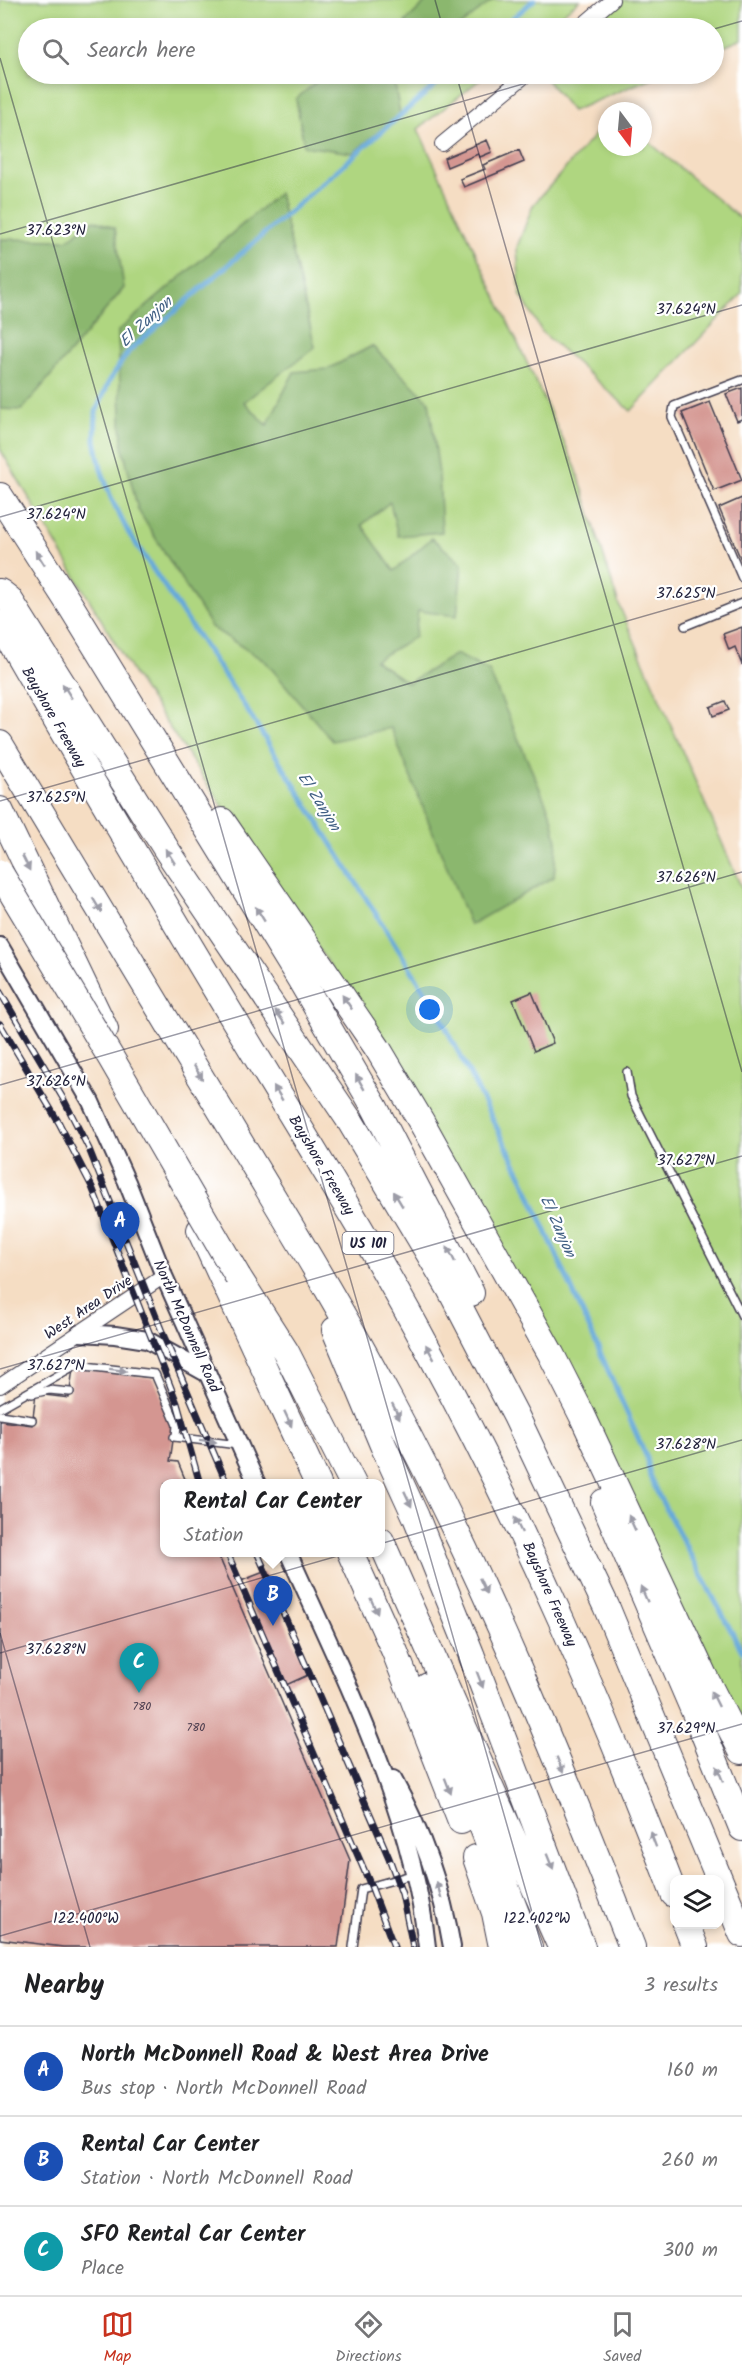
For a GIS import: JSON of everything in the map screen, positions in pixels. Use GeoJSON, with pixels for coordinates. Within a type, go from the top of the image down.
{"type":"FeatureCollection","features":[{"type":"Feature","properties":{"kind":"highway"},"geometry":{"type":"LineString","coordinates":[[0,496],[72,608],[300,979],[374,1106],[432,1216],[564,1476],[632,1625],[678,1735],[698,1826]]}},
{"type":"Feature","properties":{"kind":"highway"},"geometry":{"type":"LineString","coordinates":[[0,592],[9,599],[214,923],[344,1112],[449,1287],[554,1494],[606,1605],[742,1934]]}},
{"type":"Feature","properties":{"kind":"highway"},"geometry":{"type":"LineString","coordinates":[[72,608],[320,962],[378,1049],[422,1123],[572,1395],[742,1751]]}},
{"type":"Feature","properties":{"kind":"highway","name":"Bayshore Freeway"},"geometry":{"type":"LineString","coordinates":[[0,623],[104,804],[379,1262],[447,1383],[553,1598],[613,1738],[670,1881]]}},
{"type":"Feature","properties":{"kind":"highway"},"geometry":{"type":"LineString","coordinates":[[0,744],[294,1233],[388,1397],[479,1579],[545,1728],[632,1947]]}},
{"type":"Feature","properties":{"kind":"highway"},"geometry":{"type":"LineString","coordinates":[[0,810],[316,1479]]}},
{"type":"Feature","properties":{"kind":"highway"},"geometry":{"type":"LineString","coordinates":[[0,873],[238,1276],[286,1352],[350,1479]]}},
{"type":"Feature","properties":{"kind":"highway"},"geometry":{"type":"LineString","coordinates":[[422,1123],[560,1407],[610,1517],[742,1828]]}},
{"type":"Feature","properties":{"kind":"highway"},"geometry":{"type":"LineString","coordinates":[[294,1233],[383,1445],[416,1517],[582,1947]]}},
{"type":"Feature","properties":{"kind":"highway"},"geometry":{"type":"LineString","coordinates":[[238,1276],[339,1479]]}},
{"type":"Feature","properties":{"kind":"highway"},"geometry":{"type":"LineString","coordinates":[[385,1554],[529,1947]]}},
{"type":"Feature","properties":{"kind":"highway"},"geometry":{"type":"LineString","coordinates":[[352,1557],[395,1652],[486,1883],[502,1947]]}},
{"type":"Feature","properties":{"kind":"highway"},"geometry":{"type":"LineString","coordinates":[[377,1557],[394,1584],[561,1947]]}},
{"type":"Feature","properties":{"kind":"highway"},"geometry":{"type":"LineString","coordinates":[[688,1929],[695,1947]]}},
{"type":"Feature","properties":{"kind":"street"},"geometry":{"type":"LineString","coordinates":[[591,18],[612,0]]}},
{"type":"Feature","properties":{"kind":"street"},"geometry":{"type":"LineString","coordinates":[[442,144],[515,84]]}},
{"type":"Feature","properties":{"kind":"street","name":"North McDonnell Road"},"geometry":{"type":"LineString","coordinates":[[0,946],[91,1102],[255,1479]]}},
{"type":"Feature","properties":{"kind":"street","name":"West Area Drive"},"geometry":{"type":"LineString","coordinates":[[0,1386],[165,1276]]}},
{"type":"Feature","properties":{"kind":"street"},"geometry":{"type":"LineString","coordinates":[[80,1333],[147,1340],[208,1374]]}},
{"type":"Feature","properties":{"kind":"street"},"geometry":{"type":"LineString","coordinates":[[290,1557],[367,1731],[422,1836],[441,1895],[452,1947]]}},
{"type":"Feature","properties":{"kind":"street"},"geometry":{"type":"LineString","coordinates":[[367,1731],[415,1874],[427,1947]]}},
{"type":"Feature","properties":{"kind":"lane"},"geometry":{"type":"LineString","coordinates":[[742,380],[674,406],[672,417],[742,578]]}},
{"type":"Feature","properties":{"kind":"lane"},"geometry":{"type":"LineString","coordinates":[[685,626],[742,603]]}},
{"type":"Feature","properties":{"kind":"lane"},"geometry":{"type":"LineString","coordinates":[[627,1072],[631,1096],[742,1316]]}},
{"type":"Feature","properties":{"kind":"lane"},"geometry":{"type":"LineString","coordinates":[[0,1408],[27,1395],[76,1365],[155,1374],[177,1425],[175,1437],[240,1445]]}},
{"type":"Feature","properties":{"kind":"lane"},"geometry":{"type":"LineString","coordinates":[[27,1395],[49,1390],[70,1392]]}},
{"type":"Feature","properties":{"kind":"lane"},"geometry":{"type":"LineString","coordinates":[[0,1415],[32,1420]]}},
{"type":"Feature","properties":{"kind":"lane"},"geometry":{"type":"LineString","coordinates":[[353,1947],[361,1888],[415,1874]]}},
{"type":"Feature","properties":{"kind":"green space"},"geometry":{"type":"Polygon","coordinates":[[[0,0],[580,0],[557,18],[18,18],[18,84],[474,84],[418,129],[576,468],[619,605],[742,889],[742,1749],[545,1352],[378,1037],[134,675],[0,449],[0,0]]]}},
{"type":"Feature","properties":{"kind":"green space"},"geometry":{"type":"Polygon","coordinates":[[[428,0],[493,0],[470,18],[409,18],[428,0]]]}},
{"type":"Feature","properties":{"kind":"green space"},"geometry":{"type":"Polygon","coordinates":[[[623,0],[742,0],[742,39],[724,47],[724,18],[602,18],[623,0]]]}},
{"type":"Feature","properties":{"kind":"green space"},"geometry":{"type":"Polygon","coordinates":[[[314,84],[395,84],[400,114],[353,153],[304,146],[296,99],[314,84]]]}},
{"type":"Feature","properties":{"kind":"green space"},"geometry":{"type":"Polygon","coordinates":[[[550,84],[637,84],[572,111],[550,84]]]}},
{"type":"Feature","properties":{"kind":"green space"},"geometry":{"type":"Polygon","coordinates":[[[598,131],[598,156],[652,156],[652,145],[742,220],[742,294],[631,411],[542,332],[520,294],[517,247],[533,205],[598,131]]]}},
{"type":"Feature","properties":{"kind":"green space"},"geometry":{"type":"Polygon","coordinates":[[[279,193],[315,347],[244,402],[267,425],[294,372],[328,369],[372,346],[429,401],[439,474],[442,532],[398,536],[390,502],[362,525],[394,571],[432,538],[462,564],[457,616],[418,611],[415,637],[375,660],[408,683],[456,654],[489,671],[552,817],[557,841],[554,877],[470,925],[391,728],[332,741],[266,662],[211,627],[138,510],[122,445],[118,331],[279,193]]]}},
{"type":"Feature","properties":{"kind":"green space"},"geometry":{"type":"Polygon","coordinates":[[[94,220],[115,228],[124,288],[22,410],[0,409],[0,239],[67,240],[94,220]]]}},
{"type":"Feature","properties":{"kind":"building"},"geometry":{"type":"Polygon","coordinates":[[[487,140],[492,152],[480,157],[478,154],[447,167],[444,158],[487,140]]]}},
{"type":"Feature","properties":{"kind":"building"},"geometry":{"type":"Polygon","coordinates":[[[519,150],[524,162],[464,187],[460,179],[485,169],[483,165],[519,150]]]}},
{"type":"Feature","properties":{"kind":"building"},"geometry":{"type":"Polygon","coordinates":[[[742,388],[742,419],[737,421],[726,394],[742,388]]]}},
{"type":"Feature","properties":{"kind":"building"},"geometry":{"type":"Polygon","coordinates":[[[710,402],[742,480],[714,491],[682,413],[710,402]]]}},
{"type":"Feature","properties":{"kind":"building"},"geometry":{"type":"Polygon","coordinates":[[[742,498],[742,562],[719,508],[742,498]]]}},
{"type":"Feature","properties":{"kind":"building"},"geometry":{"type":"Polygon","coordinates":[[[742,627],[742,665],[735,647],[729,650],[723,634],[742,627]]]}},
{"type":"Feature","properties":{"kind":"building"},"geometry":{"type":"Polygon","coordinates":[[[725,701],[729,710],[713,716],[710,707],[725,701]]]}},
{"type":"Feature","properties":{"kind":"building"},"geometry":{"type":"Polygon","coordinates":[[[532,992],[553,1043],[534,1051],[513,1000],[532,992]]]}},
{"type":"Feature","properties":{"kind":"building"},"geometry":{"type":"Polygon","coordinates":[[[73,1368],[154,1378],[175,1427],[170,1461],[178,1462],[185,1479],[160,1479],[160,1557],[219,1557],[350,1860],[338,1947],[63,1947],[0,1939],[0,1421],[32,1425],[36,1394],[69,1398],[73,1368]]]}},
{"type":"Feature","properties":{"kind":"building"},"geometry":{"type":"Polygon","coordinates":[[[264,1572],[308,1675],[286,1685],[241,1581],[264,1572]]]}},
{"type":"Feature","properties":{"kind":"waterway","name":"El Zanjon"},"geometry":{"type":"LineString","coordinates":[[513,18],[534,0]]}},
{"type":"Feature","properties":{"kind":"waterway","name":"El Zanjon"},"geometry":{"type":"LineString","coordinates":[[436,84],[129,351],[110,379],[96,412],[95,440],[101,469],[111,498],[128,532],[242,702],[438,1012],[523,1179],[647,1458],[650,1477],[659,1496],[742,1651]]}},
{"type":"Feature","properties":{"kind":"railway"},"geometry":{"type":"LineString","coordinates":[[0,992],[64,1100],[89,1149],[165,1339],[225,1479]]}},
{"type":"Feature","properties":{"kind":"railway"},"geometry":{"type":"LineString","coordinates":[[0,1024],[59,1123],[92,1187],[177,1403],[199,1479]]}},
{"type":"Feature","properties":{"kind":"railway"},"geometry":{"type":"LineString","coordinates":[[229,1557],[371,1886],[394,1947]]}},
{"type":"Feature","properties":{"kind":"railway"},"geometry":{"type":"LineString","coordinates":[[259,1557],[389,1858],[402,1894],[413,1947]]}},
{"type":"Feature","properties":{"kind":"place","name":"North McDonnell Road & West Area Drive"},"geometry":{"type":"Point","coordinates":[120,1252]}},
{"type":"Feature","properties":{"kind":"place","name":"Rental Car Center"},"geometry":{"type":"Point","coordinates":[273,1626]}},
{"type":"Feature","properties":{"kind":"place","name":"SFO Rental Car Center"},"geometry":{"type":"Point","coordinates":[139,1693]}}]}
